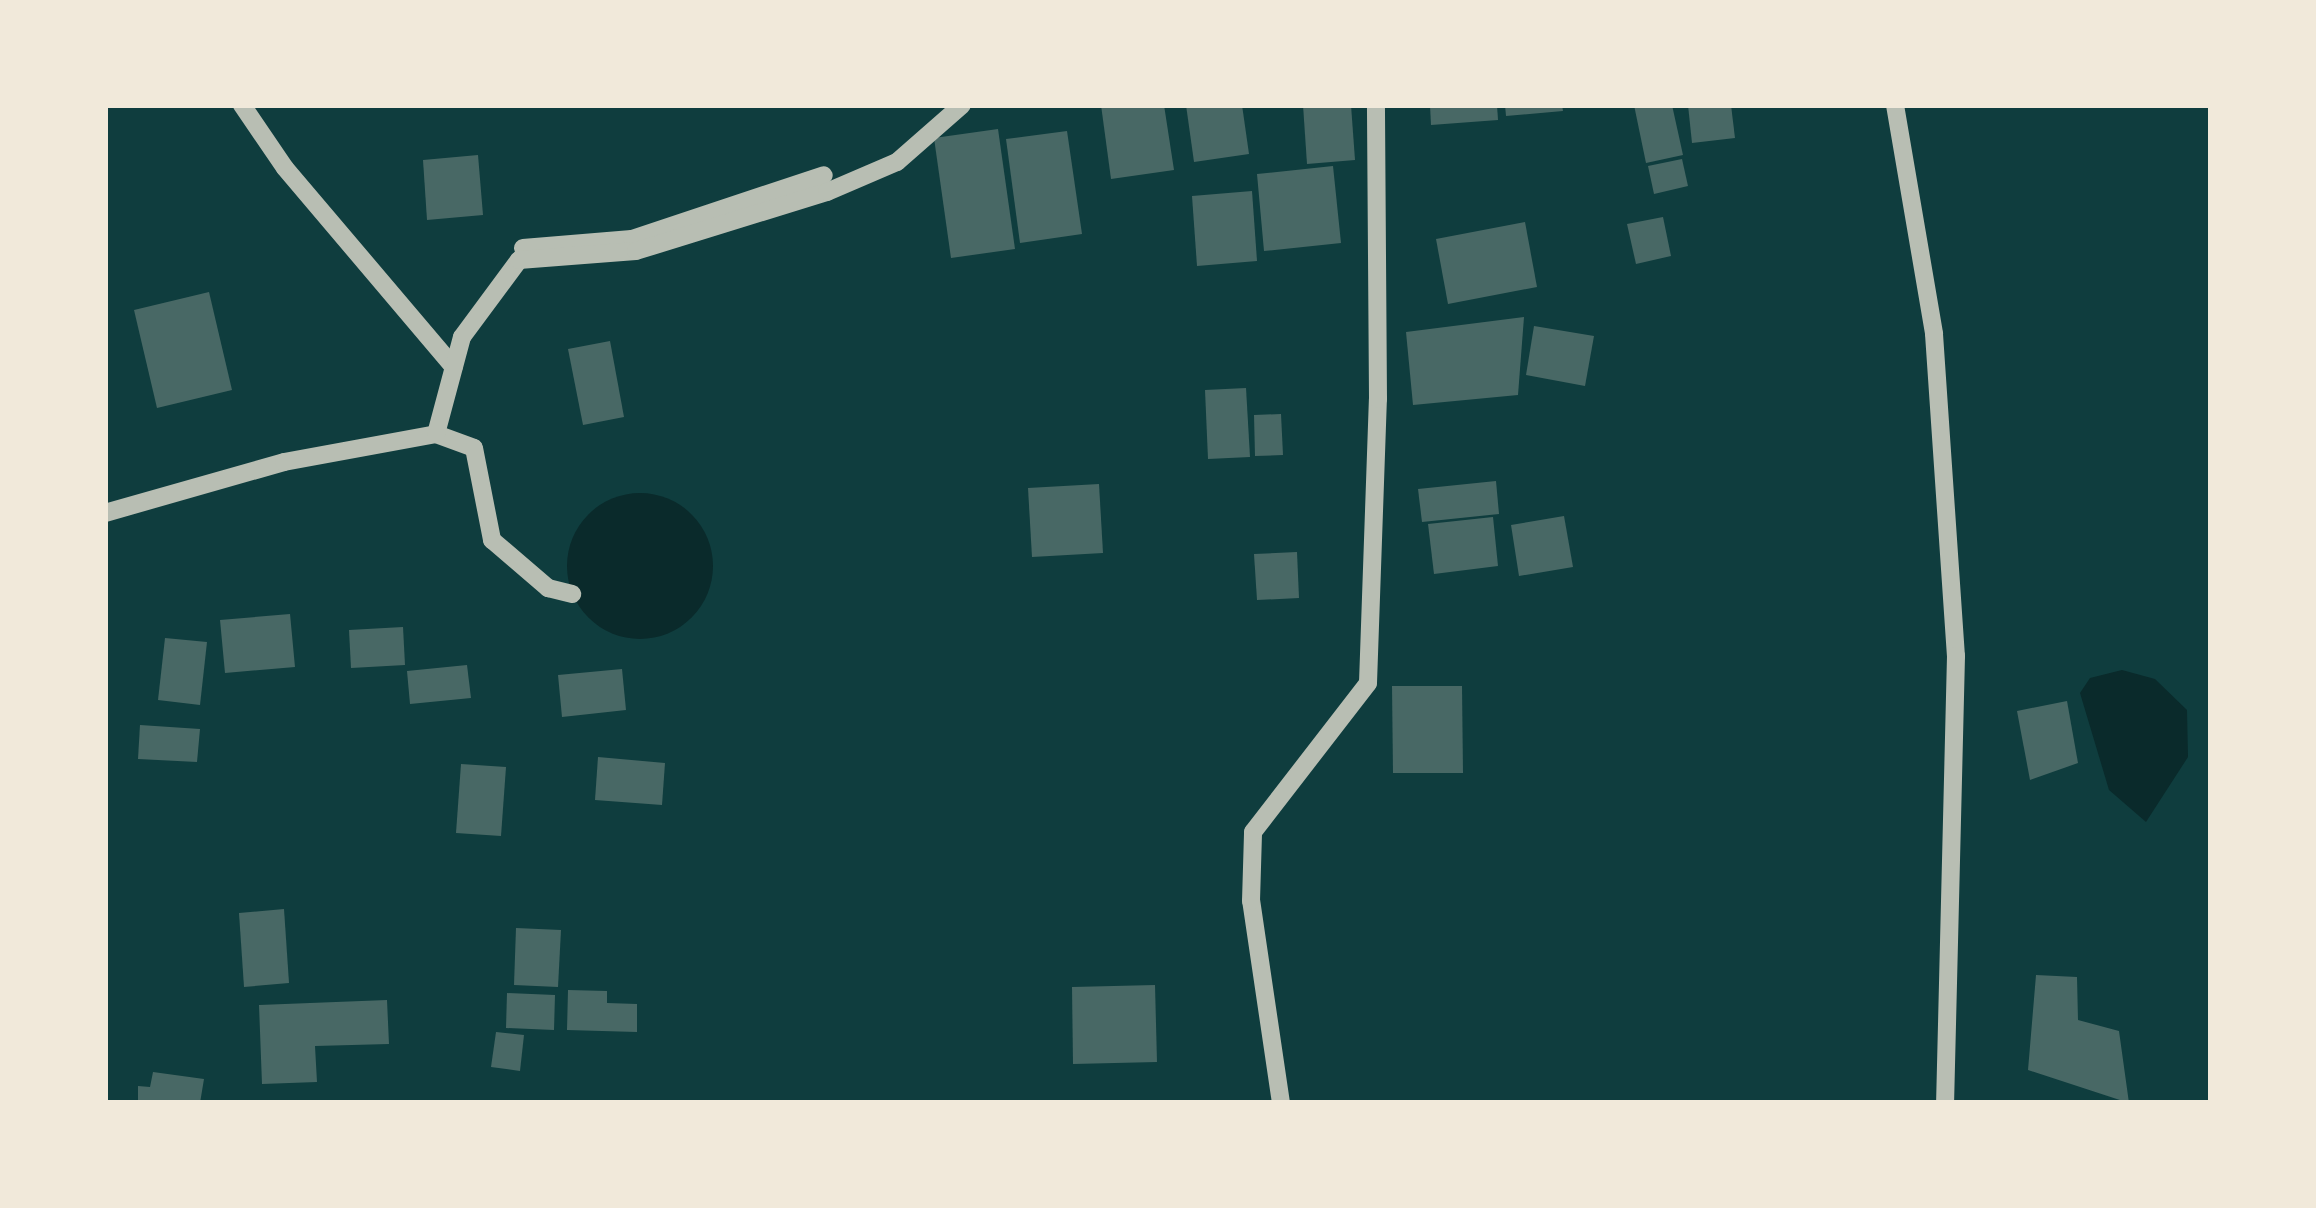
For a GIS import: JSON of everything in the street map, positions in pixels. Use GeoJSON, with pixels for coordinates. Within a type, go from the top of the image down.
{"type":"FeatureCollection","features":[{"type":"Feature","properties":{"kind":"street"},"geometry":{"type":"LineString","coordinates":[[242,105],[285,168],[454,367]]}},
{"type":"Feature","properties":{"kind":"street"},"geometry":{"type":"LineString","coordinates":[[436,434],[462,336],[519,260],[636,252],[828,192],[898,162],[962,105]]}},
{"type":"Feature","properties":{"kind":"street"},"geometry":{"type":"LineString","coordinates":[[1281,1103],[1251,901],[1253,832],[1368,683],[1378,399],[1376,105]]}},
{"type":"Feature","properties":{"kind":"street"},"geometry":{"type":"LineString","coordinates":[[1895,105],[1934,334],[1956,656],[1945,1103]]}},
{"type":"Feature","properties":{"kind":"street"},"geometry":{"type":"LineString","coordinates":[[518,249],[632,239],[824,176]]}},
{"type":"Feature","properties":{"kind":"street"},"geometry":{"type":"LineString","coordinates":[[105,512],[284,462],[436,434],[474,448],[492,540],[548,588],[572,594]]}},
{"type":"Feature","properties":{"kind":"water"},"geometry":{"type":"Polygon","coordinates":[[[640,493],[668,499],[691,515],[707,538],[713,566],[707,594],[691,617],[668,633],[640,639],[612,633],[589,617],[573,594],[567,566],[573,538],[589,515],[612,499],[640,493]]]}},
{"type":"Feature","properties":{"kind":"water"},"geometry":{"type":"Polygon","coordinates":[[[2122,670],[2155,679],[2187,710],[2188,757],[2146,822],[2109,790],[2080,693],[2090,678],[2122,670]]]}},
{"type":"Feature","properties":{"kind":"building"},"geometry":{"type":"Polygon","coordinates":[[[1101,105],[1164,105],[1174,170],[1111,179],[1101,105]]]}},
{"type":"Feature","properties":{"kind":"building"},"geometry":{"type":"Polygon","coordinates":[[[1186,105],[1242,105],[1249,154],[1194,162],[1186,105]]]}},
{"type":"Feature","properties":{"kind":"building"},"geometry":{"type":"Polygon","coordinates":[[[1303,105],[1351,105],[1355,160],[1307,164],[1303,105]]]}},
{"type":"Feature","properties":{"kind":"building"},"geometry":{"type":"Polygon","coordinates":[[[1430,105],[1497,105],[1498,120],[1431,125],[1430,105]]]}},
{"type":"Feature","properties":{"kind":"building"},"geometry":{"type":"Polygon","coordinates":[[[1505,105],[1562,105],[1563,111],[1506,116],[1505,105]]]}},
{"type":"Feature","properties":{"kind":"building"},"geometry":{"type":"Polygon","coordinates":[[[1634,105],[1672,105],[1683,155],[1646,163],[1634,105]]]}},
{"type":"Feature","properties":{"kind":"building"},"geometry":{"type":"Polygon","coordinates":[[[1688,105],[1731,105],[1735,138],[1692,143],[1688,105]]]}},
{"type":"Feature","properties":{"kind":"building"},"geometry":{"type":"Polygon","coordinates":[[[998,129],[1015,249],[951,258],[934,138],[998,129]]]}},
{"type":"Feature","properties":{"kind":"building"},"geometry":{"type":"Polygon","coordinates":[[[1067,131],[1082,234],[1020,243],[1006,139],[1067,131]]]}},
{"type":"Feature","properties":{"kind":"building"},"geometry":{"type":"Polygon","coordinates":[[[478,155],[483,215],[427,220],[423,160],[478,155]]]}},
{"type":"Feature","properties":{"kind":"building"},"geometry":{"type":"Polygon","coordinates":[[[1682,159],[1688,186],[1654,194],[1648,166],[1682,159]]]}},
{"type":"Feature","properties":{"kind":"building"},"geometry":{"type":"Polygon","coordinates":[[[1333,166],[1341,243],[1264,251],[1257,174],[1333,166]]]}},
{"type":"Feature","properties":{"kind":"building"},"geometry":{"type":"Polygon","coordinates":[[[1252,191],[1257,261],[1197,266],[1192,196],[1252,191]]]}},
{"type":"Feature","properties":{"kind":"building"},"geometry":{"type":"Polygon","coordinates":[[[1663,217],[1671,256],[1636,264],[1627,224],[1663,217]]]}},
{"type":"Feature","properties":{"kind":"building"},"geometry":{"type":"Polygon","coordinates":[[[1525,222],[1537,287],[1448,304],[1436,239],[1525,222]]]}},
{"type":"Feature","properties":{"kind":"building"},"geometry":{"type":"Polygon","coordinates":[[[209,292],[232,390],[157,408],[134,310],[209,292]]]}},
{"type":"Feature","properties":{"kind":"building"},"geometry":{"type":"Polygon","coordinates":[[[1524,317],[1518,395],[1413,405],[1406,332],[1524,317]]]}},
{"type":"Feature","properties":{"kind":"building"},"geometry":{"type":"Polygon","coordinates":[[[1534,326],[1594,336],[1585,386],[1526,375],[1534,326]]]}},
{"type":"Feature","properties":{"kind":"building"},"geometry":{"type":"Polygon","coordinates":[[[610,341],[624,417],[583,425],[568,349],[610,341]]]}},
{"type":"Feature","properties":{"kind":"building"},"geometry":{"type":"Polygon","coordinates":[[[1246,388],[1250,457],[1208,459],[1205,390],[1246,388]]]}},
{"type":"Feature","properties":{"kind":"building"},"geometry":{"type":"Polygon","coordinates":[[[1281,414],[1283,455],[1255,456],[1254,415],[1281,414]]]}},
{"type":"Feature","properties":{"kind":"building"},"geometry":{"type":"Polygon","coordinates":[[[1496,481],[1499,514],[1422,522],[1418,489],[1496,481]]]}},
{"type":"Feature","properties":{"kind":"building"},"geometry":{"type":"Polygon","coordinates":[[[1099,484],[1103,553],[1032,557],[1028,488],[1099,484]]]}},
{"type":"Feature","properties":{"kind":"building"},"geometry":{"type":"Polygon","coordinates":[[[1564,516],[1573,567],[1519,576],[1511,525],[1564,516]]]}},
{"type":"Feature","properties":{"kind":"building"},"geometry":{"type":"Polygon","coordinates":[[[1493,517],[1498,566],[1434,574],[1428,524],[1493,517]]]}},
{"type":"Feature","properties":{"kind":"building"},"geometry":{"type":"Polygon","coordinates":[[[1297,552],[1299,598],[1257,600],[1254,554],[1297,552]]]}},
{"type":"Feature","properties":{"kind":"building"},"geometry":{"type":"Polygon","coordinates":[[[290,614],[295,667],[225,673],[220,620],[290,614]]]}},
{"type":"Feature","properties":{"kind":"building"},"geometry":{"type":"Polygon","coordinates":[[[403,627],[405,665],[351,668],[349,630],[403,627]]]}},
{"type":"Feature","properties":{"kind":"building"},"geometry":{"type":"Polygon","coordinates":[[[165,638],[207,642],[200,705],[158,700],[165,638]]]}},
{"type":"Feature","properties":{"kind":"building"},"geometry":{"type":"Polygon","coordinates":[[[467,665],[471,698],[410,704],[407,671],[467,665]]]}},
{"type":"Feature","properties":{"kind":"building"},"geometry":{"type":"Polygon","coordinates":[[[622,669],[626,710],[562,717],[558,675],[622,669]]]}},
{"type":"Feature","properties":{"kind":"building"},"geometry":{"type":"Polygon","coordinates":[[[1392,686],[1462,686],[1463,773],[1393,773],[1392,686]]]}},
{"type":"Feature","properties":{"kind":"building"},"geometry":{"type":"Polygon","coordinates":[[[2067,701],[2078,763],[2030,780],[2017,711],[2067,701]]]}},
{"type":"Feature","properties":{"kind":"building"},"geometry":{"type":"Polygon","coordinates":[[[140,725],[200,729],[197,762],[138,759],[140,725]]]}},
{"type":"Feature","properties":{"kind":"building"},"geometry":{"type":"Polygon","coordinates":[[[598,757],[665,763],[662,805],[595,800],[598,757]]]}},
{"type":"Feature","properties":{"kind":"building"},"geometry":{"type":"Polygon","coordinates":[[[461,764],[506,767],[501,836],[456,833],[461,764]]]}},
{"type":"Feature","properties":{"kind":"building"},"geometry":{"type":"Polygon","coordinates":[[[284,909],[289,983],[244,987],[239,913],[284,909]]]}},
{"type":"Feature","properties":{"kind":"building"},"geometry":{"type":"Polygon","coordinates":[[[516,928],[561,930],[558,987],[514,985],[516,928]]]}},
{"type":"Feature","properties":{"kind":"building"},"geometry":{"type":"Polygon","coordinates":[[[2036,975],[2077,977],[2078,1020],[2119,1031],[2129,1103],[2028,1070],[2036,975]]]}},
{"type":"Feature","properties":{"kind":"building"},"geometry":{"type":"Polygon","coordinates":[[[1155,985],[1157,1062],[1073,1064],[1072,987],[1155,985]]]}},
{"type":"Feature","properties":{"kind":"building"},"geometry":{"type":"Polygon","coordinates":[[[568,990],[607,991],[607,1003],[637,1004],[637,1032],[567,1030],[568,990]]]}},
{"type":"Feature","properties":{"kind":"building"},"geometry":{"type":"Polygon","coordinates":[[[507,993],[555,995],[554,1030],[506,1028],[507,993]]]}},
{"type":"Feature","properties":{"kind":"building"},"geometry":{"type":"Polygon","coordinates":[[[387,1000],[389,1044],[315,1046],[317,1082],[262,1084],[259,1005],[387,1000]]]}},
{"type":"Feature","properties":{"kind":"building"},"geometry":{"type":"Polygon","coordinates":[[[496,1032],[524,1035],[520,1071],[491,1067],[496,1032]]]}},
{"type":"Feature","properties":{"kind":"building"},"geometry":{"type":"Polygon","coordinates":[[[153,1072],[204,1079],[200,1103],[138,1103],[138,1086],[150,1087],[153,1072]]]}}]}
